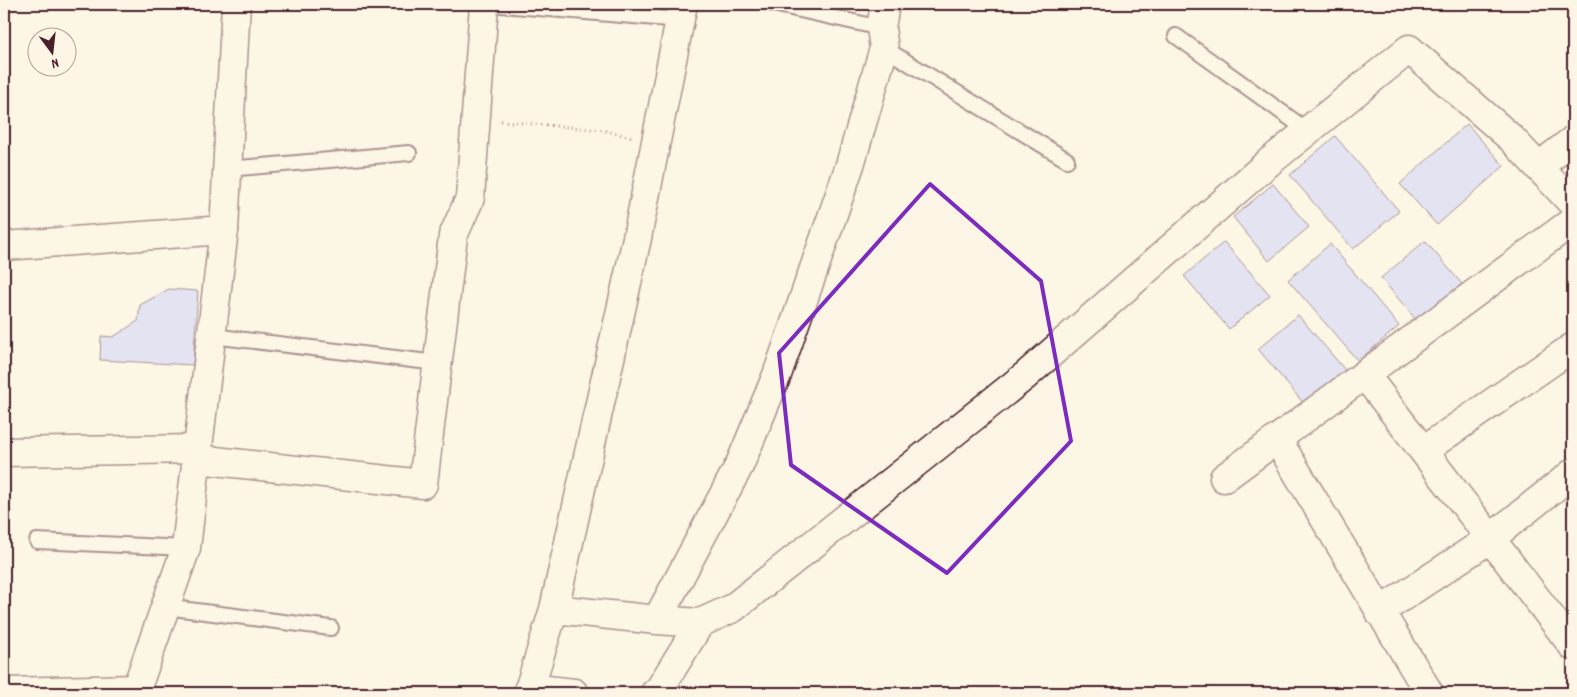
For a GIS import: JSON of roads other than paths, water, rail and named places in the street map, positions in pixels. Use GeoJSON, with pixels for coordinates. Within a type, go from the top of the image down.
{"type":"FeatureCollection","features":[{"type":"Feature","properties":{"kind":"street"},"geometry":{"type":"LineString","coordinates":[[4,692],[136,691],[186,548],[224,230],[236,4]]}},
{"type":"Feature","properties":{"kind":"street"},"geometry":{"type":"LineString","coordinates":[[4,452],[198,454],[422,484],[453,236],[470,198],[484,4]]}},
{"type":"Feature","properties":{"kind":"street"},"geometry":{"type":"LineString","coordinates":[[574,693],[528,691],[554,609],[637,238],[681,12]]}},
{"type":"Feature","properties":{"kind":"street"},"geometry":{"type":"LineString","coordinates":[[657,620],[740,464],[777,376],[850,165],[883,27]]}},
{"type":"Feature","properties":{"kind":"street"},"geometry":{"type":"LineString","coordinates":[[554,609],[700,623],[733,608],[1025,376],[1268,163],[1409,49],[1512,139],[1573,204]]}},
{"type":"Feature","properties":{"kind":"street"},"geometry":{"type":"LineString","coordinates":[[1538,167],[1573,140]]}},
{"type":"Feature","properties":{"kind":"street"},"geometry":{"type":"LineString","coordinates":[[1224,478],[1573,221]]}},
{"type":"Feature","properties":{"kind":"street"},"geometry":{"type":"LineString","coordinates":[[4,246],[224,230]]}},
{"type":"Feature","properties":{"kind":"street"},"geometry":{"type":"LineString","coordinates":[[1424,450],[1573,347]]}},
{"type":"Feature","properties":{"kind":"street"},"geometry":{"type":"LineString","coordinates":[[1366,375],[1573,646]]}},
{"type":"Feature","properties":{"kind":"street"},"geometry":{"type":"LineString","coordinates":[[1277,439],[1429,693]]}},
{"type":"Feature","properties":{"kind":"street"},"geometry":{"type":"LineString","coordinates":[[1379,612],[1491,538],[1573,473]]}},
{"type":"Feature","properties":{"kind":"street"},"geometry":{"type":"LineString","coordinates":[[655,693],[659,690],[700,623]]}},
{"type":"Feature","properties":{"kind":"lane"},"geometry":{"type":"LineString","coordinates":[[489,4],[681,12]]}},
{"type":"Feature","properties":{"kind":"lane"},"geometry":{"type":"LineString","coordinates":[[773,4],[883,27],[1067,160]]}},
{"type":"Feature","properties":{"kind":"lane"},"geometry":{"type":"LineString","coordinates":[[1176,36],[1308,131]]}},
{"type":"Feature","properties":{"kind":"lane"},"geometry":{"type":"LineString","coordinates":[[228,169],[409,153]]}},
{"type":"Feature","properties":{"kind":"lane"},"geometry":{"type":"LineString","coordinates":[[212,336],[437,363]]}},
{"type":"Feature","properties":{"kind":"lane"},"geometry":{"type":"LineString","coordinates":[[37,541],[186,548]]}},
{"type":"Feature","properties":{"kind":"lane"},"geometry":{"type":"LineString","coordinates":[[165,607],[331,628]]}}]}
